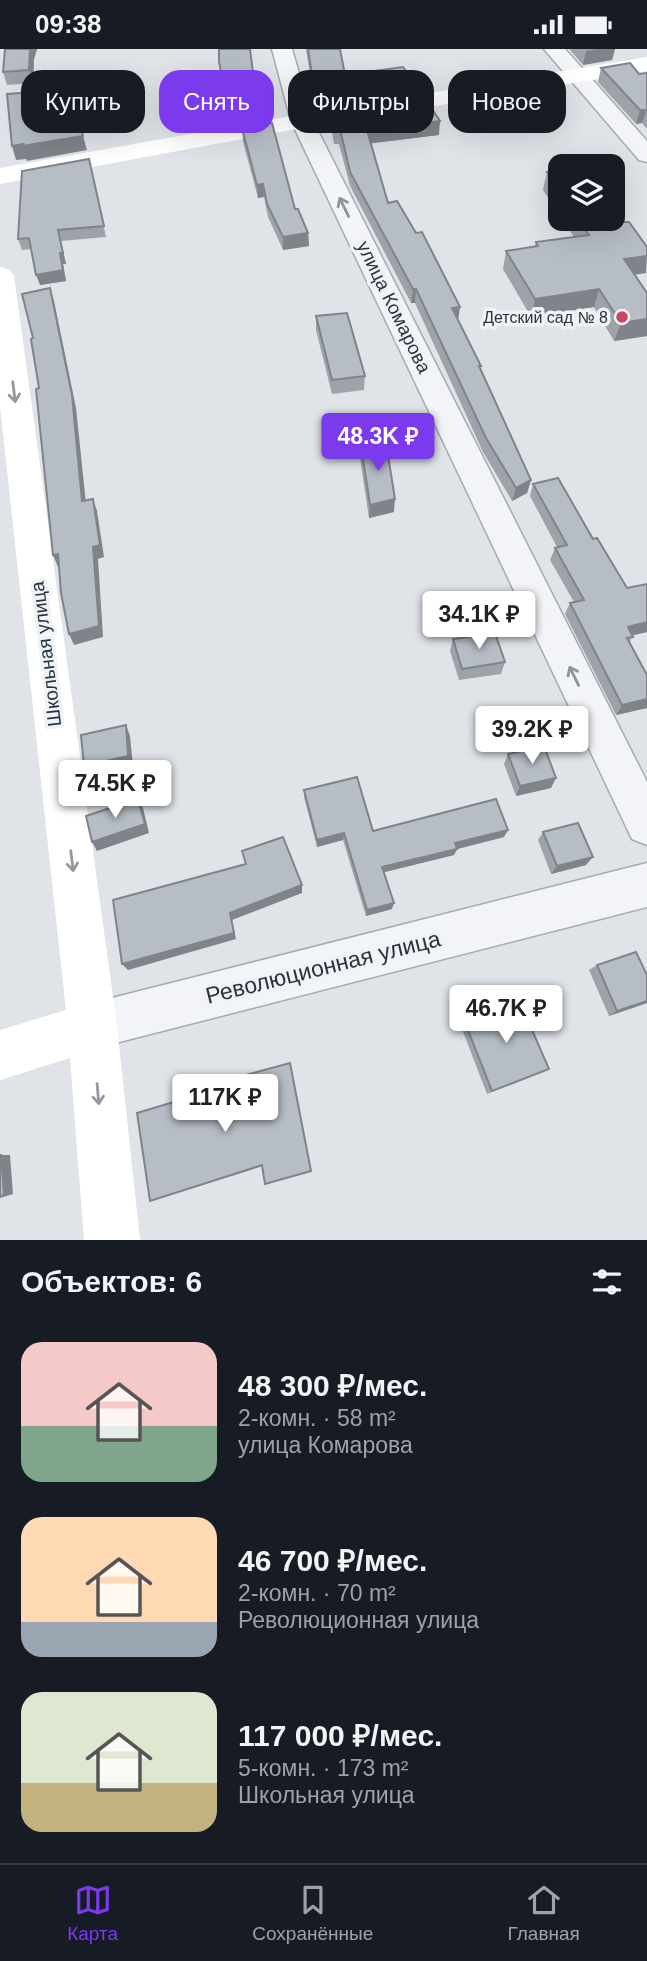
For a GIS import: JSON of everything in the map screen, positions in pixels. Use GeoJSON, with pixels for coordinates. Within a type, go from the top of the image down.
{"type":"FeatureCollection","features":[{"type":"Feature","properties":{"kind":"street","name":"улица Комарова"},"geometry":{"type":"LineString","coordinates":[[282,49],[288,71]]}},
{"type":"Feature","properties":{"kind":"street"},"geometry":{"type":"LineString","coordinates":[[554,49],[647,155]]}},
{"type":"Feature","properties":{"kind":"street"},"geometry":{"type":"LineString","coordinates":[[434,99],[647,64]]}},
{"type":"Feature","properties":{"kind":"street"},"geometry":{"type":"LineString","coordinates":[[0,176],[288,124]]}},
{"type":"Feature","properties":{"kind":"street","name":"улица Комарова"},"geometry":{"type":"LineString","coordinates":[[308,133],[647,825]]}},
{"type":"Feature","properties":{"kind":"street","name":"Школьная улица"},"geometry":{"type":"LineString","coordinates":[[0,276],[92,1026],[112,1240]]}},
{"type":"Feature","properties":{"kind":"street","name":"Революционная улица"},"geometry":{"type":"LineString","coordinates":[[0,1055],[92,1026],[647,885]]}},
{"type":"Feature","properties":{"kind":"building"},"geometry":{"type":"Polygon","coordinates":[[[5,49],[30,49],[29,70],[3,72],[5,49]]]}},
{"type":"Feature","properties":{"kind":"building"},"geometry":{"type":"Polygon","coordinates":[[[219,49],[250,49],[253,70],[221,70],[219,49]]]}},
{"type":"Feature","properties":{"kind":"building"},"geometry":{"type":"Polygon","coordinates":[[[308,49],[340,49],[344,70],[311,70],[308,49]]]}},
{"type":"Feature","properties":{"kind":"building"},"geometry":{"type":"Polygon","coordinates":[[[630,63],[639,74],[647,73],[647,110],[640,110],[601,68],[630,63]]]}},
{"type":"Feature","properties":{"kind":"building"},"geometry":{"type":"Polygon","coordinates":[[[403,67],[405,70],[381,70],[403,67]]]}},
{"type":"Feature","properties":{"kind":"building"},"geometry":{"type":"Polygon","coordinates":[[[21,93],[21,133],[82,133],[83,136],[12,146],[7,94],[21,93]]]}},
{"type":"Feature","properties":{"kind":"building"},"geometry":{"type":"Polygon","coordinates":[[[274,130],[295,209],[298,209],[308,233],[283,237],[267,204],[263,184],[257,185],[243,133],[274,133],[274,130]]]}},
{"type":"Feature","properties":{"kind":"building"},"geometry":{"type":"Polygon","coordinates":[[[341,133],[368,133],[388,203],[397,201],[416,233],[422,232],[460,307],[452,308],[481,366],[531,480],[516,488],[486,438],[416,289],[413,289],[350,172],[341,133]]]}},
{"type":"Feature","properties":{"kind":"building"},"geometry":{"type":"Polygon","coordinates":[[[89,159],[104,226],[58,230],[63,253],[60,253],[63,270],[36,275],[29,238],[18,239],[22,171],[89,159]]]}},
{"type":"Feature","properties":{"kind":"building"},"geometry":{"type":"Polygon","coordinates":[[[625,222],[629,222],[647,247],[647,256],[624,259],[647,293],[647,319],[621,323],[599,289],[535,299],[506,251],[538,246],[536,242],[589,235],[586,231],[625,231],[625,222]]]}},
{"type":"Feature","properties":{"kind":"building"},"geometry":{"type":"Polygon","coordinates":[[[50,288],[72,395],[82,501],[93,499],[100,545],[93,547],[99,626],[69,634],[61,593],[58,554],[53,555],[36,389],[39,388],[31,339],[33,338],[22,294],[50,288]]]}},
{"type":"Feature","properties":{"kind":"building"},"geometry":{"type":"Polygon","coordinates":[[[347,313],[365,376],[332,380],[316,316],[347,313]]]}},
{"type":"Feature","properties":{"kind":"building"},"geometry":{"type":"Polygon","coordinates":[[[386,443],[395,499],[370,505],[361,445],[386,443]]]}},
{"type":"Feature","properties":{"kind":"building"},"geometry":{"type":"Polygon","coordinates":[[[558,478],[593,539],[597,538],[627,588],[647,584],[647,622],[628,627],[633,637],[627,638],[647,675],[647,699],[622,705],[570,603],[584,600],[555,548],[567,545],[533,484],[558,478]]]}},
{"type":"Feature","properties":{"kind":"building"},"geometry":{"type":"Polygon","coordinates":[[[495,633],[505,662],[462,669],[453,639],[495,633]]]}},
{"type":"Feature","properties":{"kind":"building"},"geometry":{"type":"Polygon","coordinates":[[[126,725],[128,756],[84,766],[81,735],[126,725]]]}},
{"type":"Feature","properties":{"kind":"building"},"geometry":{"type":"Polygon","coordinates":[[[544,746],[556,778],[520,786],[508,754],[544,746]]]}},
{"type":"Feature","properties":{"kind":"building"},"geometry":{"type":"Polygon","coordinates":[[[357,777],[373,831],[496,799],[508,830],[455,843],[457,849],[382,867],[394,903],[367,910],[344,833],[317,840],[304,790],[357,777]]]}},
{"type":"Feature","properties":{"kind":"building"},"geometry":{"type":"Polygon","coordinates":[[[138,799],[145,824],[92,842],[86,816],[138,799]]]}},
{"type":"Feature","properties":{"kind":"building"},"geometry":{"type":"Polygon","coordinates":[[[578,823],[593,857],[557,866],[543,832],[578,823]]]}},
{"type":"Feature","properties":{"kind":"building"},"geometry":{"type":"Polygon","coordinates":[[[283,837],[302,885],[230,913],[234,933],[122,964],[113,900],[246,864],[242,851],[283,837]]]}},
{"type":"Feature","properties":{"kind":"building"},"geometry":{"type":"Polygon","coordinates":[[[636,952],[647,975],[647,1001],[617,1011],[597,965],[636,952]]]}},
{"type":"Feature","properties":{"kind":"building"},"geometry":{"type":"Polygon","coordinates":[[[519,1000],[549,1069],[492,1091],[464,1020],[519,1000]]]}},
{"type":"Feature","properties":{"kind":"building"},"geometry":{"type":"Polygon","coordinates":[[[290,1063],[311,1171],[265,1184],[262,1165],[150,1201],[137,1113],[247,1080],[246,1075],[290,1063]]]}},
{"type":"Feature","properties":{"kind":"building"},"geometry":{"type":"Polygon","coordinates":[[[0,1155],[4,1195],[0,1196],[0,1155]]]}},
{"type":"Feature","properties":{"kind":"place","name":"Детский сад № 8"},"geometry":{"type":"Point","coordinates":[622,317]}}]}
